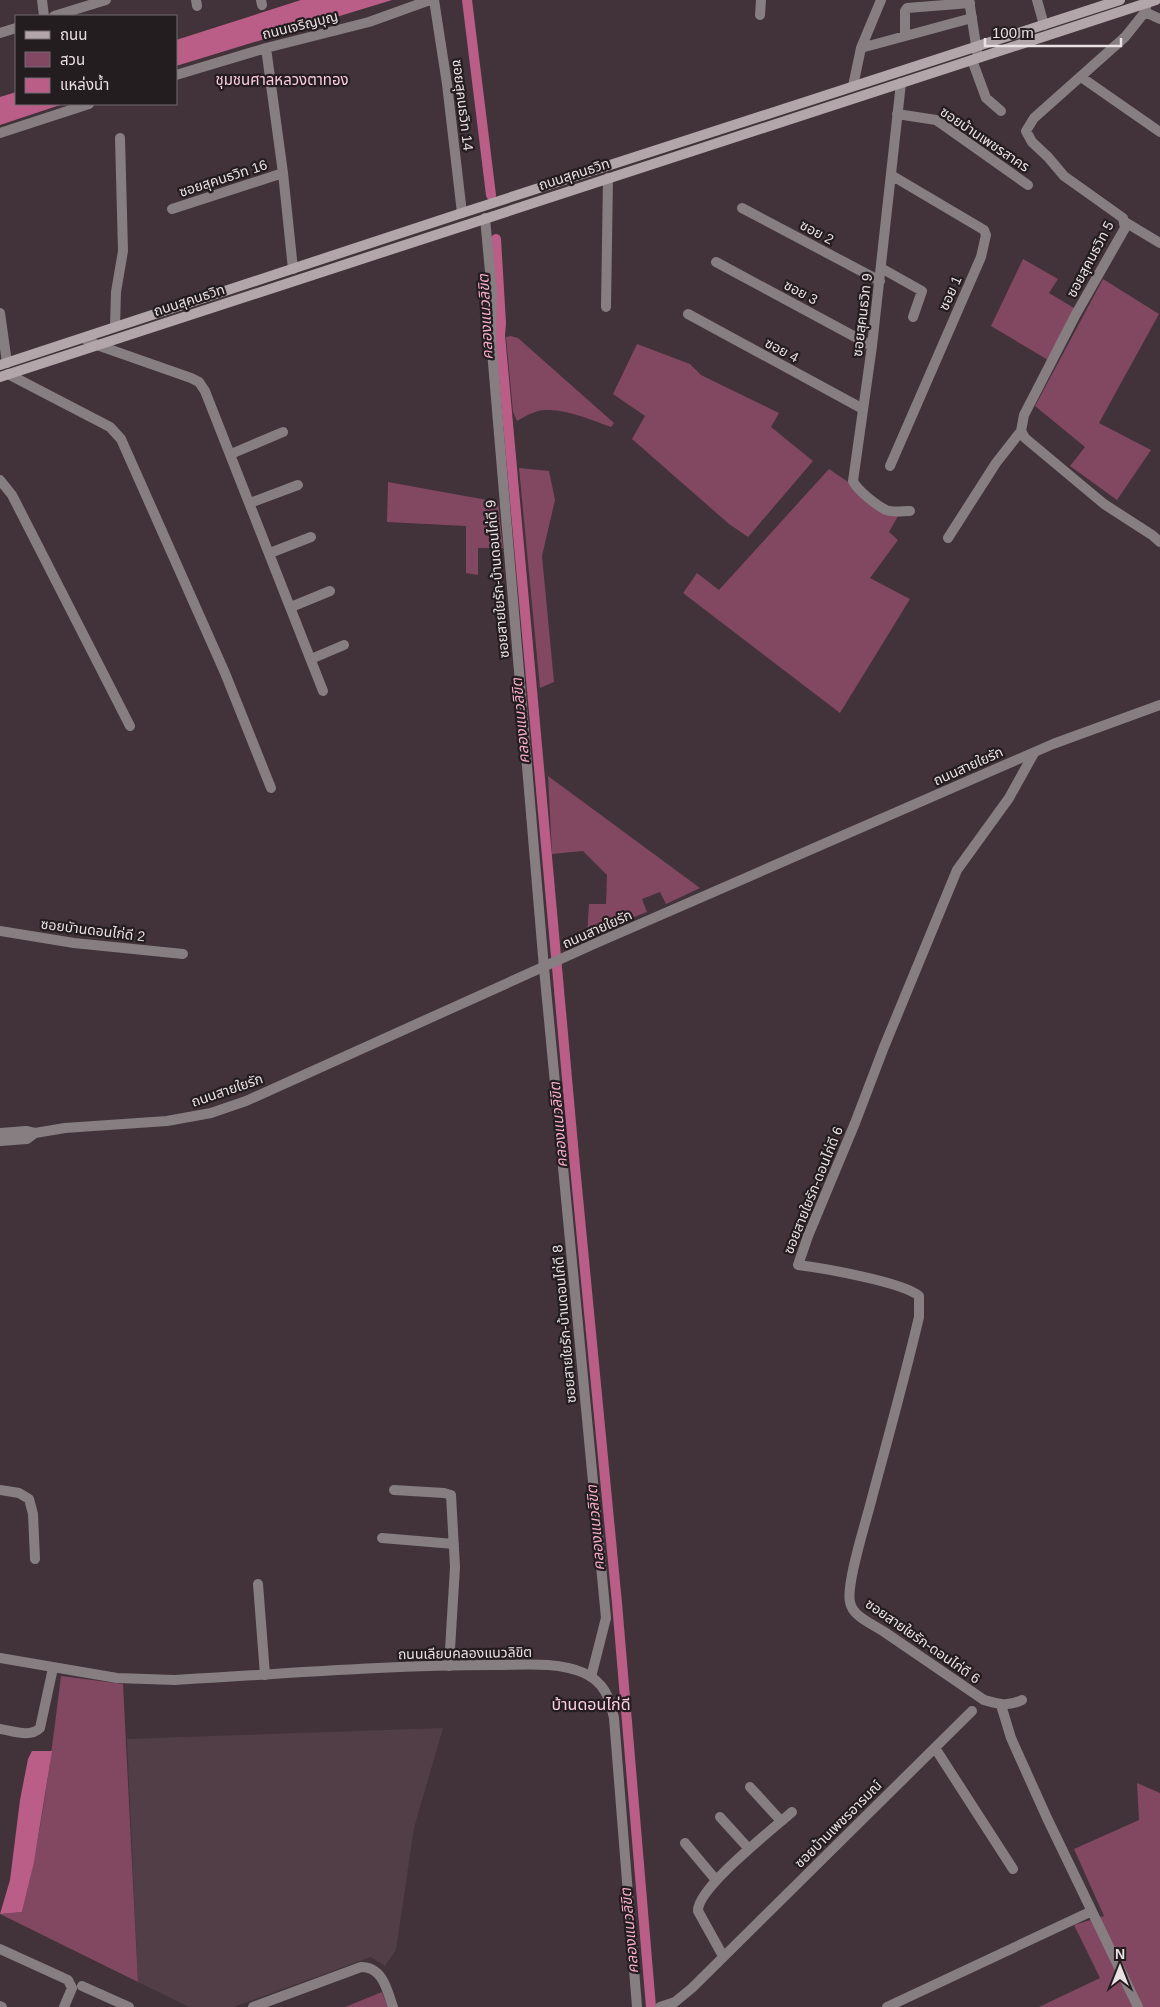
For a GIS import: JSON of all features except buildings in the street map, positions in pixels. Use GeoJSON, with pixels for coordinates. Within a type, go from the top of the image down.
{"type":"FeatureCollection","features":[{"type":"Feature","properties":{"kind":"main road","name":"ถนนสุคนธวิท"},"geometry":{"type":"LineString","coordinates":[[3,364],[1120,0]]}},
{"type":"Feature","properties":{"kind":"main road","name":"ถนนสุคนธวิท"},"geometry":{"type":"LineString","coordinates":[[4,376],[975,59],[1150,5]]}},
{"type":"Feature","properties":{"kind":"street"},"geometry":{"type":"LineString","coordinates":[[42,0],[44,15]]}},
{"type":"Feature","properties":{"kind":"street"},"geometry":{"type":"LineString","coordinates":[[57,15],[106,0]]}},
{"type":"Feature","properties":{"kind":"street","name":"ถนนเจริญบุญ"},"geometry":{"type":"LineString","coordinates":[[178,74],[266,48],[369,22],[430,0]]}},
{"type":"Feature","properties":{"kind":"street","name":"ซอยสุคนธวิท 14"},"geometry":{"type":"LineString","coordinates":[[434,0],[447,84],[462,213]]}},
{"type":"Feature","properties":{"kind":"street"},"geometry":{"type":"LineString","coordinates":[[760,15],[761,0]]}},
{"type":"Feature","properties":{"kind":"street"},"geometry":{"type":"LineString","coordinates":[[853,86],[861,48],[881,0]]}},
{"type":"Feature","properties":{"kind":"street"},"geometry":{"type":"LineString","coordinates":[[1037,0],[1044,25]]}},
{"type":"Feature","properties":{"kind":"street"},"geometry":{"type":"LineString","coordinates":[[905,36],[904,11],[907,8],[969,2],[975,59],[986,98],[1001,111]]}},
{"type":"Feature","properties":{"kind":"street"},"geometry":{"type":"LineString","coordinates":[[1150,5],[1160,19]]}},
{"type":"Feature","properties":{"kind":"street","name":"ซอยสุคนธวิท 5"},"geometry":{"type":"LineString","coordinates":[[1021,431],[1024,414],[1076,314],[1125,228],[1123,218],[1064,176],[1032,142],[1026,131],[1034,118],[1125,37],[1150,5]]}},
{"type":"Feature","properties":{"kind":"street"},"geometry":{"type":"LineString","coordinates":[[861,48],[972,18]]}},
{"type":"Feature","properties":{"kind":"street"},"geometry":{"type":"LineString","coordinates":[[0,33],[15,28]]}},
{"type":"Feature","properties":{"kind":"street","name":"ซอยสุคนธวิท 16"},"geometry":{"type":"LineString","coordinates":[[266,48],[283,173],[293,269]]}},
{"type":"Feature","properties":{"kind":"street"},"geometry":{"type":"LineString","coordinates":[[1081,77],[1160,132]]}},
{"type":"Feature","properties":{"kind":"street","name":"ซอยสุคนธวิท 9"},"geometry":{"type":"LineString","coordinates":[[901,83],[880,282],[852,481],[860,491],[886,510],[892,512],[910,511]]}},
{"type":"Feature","properties":{"kind":"street"},"geometry":{"type":"LineString","coordinates":[[0,133],[86,105]]}},
{"type":"Feature","properties":{"kind":"street","name":"ซอยบ้านเพชรสาคร"},"geometry":{"type":"LineString","coordinates":[[897,114],[936,120],[1028,185]]}},
{"type":"Feature","properties":{"kind":"street"},"geometry":{"type":"LineString","coordinates":[[115,327],[116,292],[123,251],[120,138]]}},
{"type":"Feature","properties":{"kind":"street","name":"ซอยสุคนธวิท 16"},"geometry":{"type":"LineString","coordinates":[[172,209],[283,173]]}},
{"type":"Feature","properties":{"kind":"street","name":"ซอย 1"},"geometry":{"type":"LineString","coordinates":[[890,466],[980,257],[986,235],[984,230],[892,175]]}},
{"type":"Feature","properties":{"kind":"street"},"geometry":{"type":"LineString","coordinates":[[606,307],[608,178]]}},
{"type":"Feature","properties":{"kind":"street","name":"ซอย 2"},"geometry":{"type":"LineString","coordinates":[[742,208],[880,282]]}},
{"type":"Feature","properties":{"kind":"street","name":"ซอยสายใยรัก-บ้านดอนไก่ดี 9"},"geometry":{"type":"LineString","coordinates":[[485,218],[492,294],[491,348],[547,966]]}},
{"type":"Feature","properties":{"kind":"street"},"geometry":{"type":"LineString","coordinates":[[1125,222],[1160,243]]}},
{"type":"Feature","properties":{"kind":"street","name":"ซอย 3"},"geometry":{"type":"LineString","coordinates":[[716,262],[872,346]]}},
{"type":"Feature","properties":{"kind":"street"},"geometry":{"type":"LineString","coordinates":[[881,268],[922,291],[913,317]]}},
{"type":"Feature","properties":{"kind":"street"},"geometry":{"type":"LineString","coordinates":[[0,313],[3,364]]}},
{"type":"Feature","properties":{"kind":"street","name":"ซอย 4"},"geometry":{"type":"LineString","coordinates":[[688,314],[863,409]]}},
{"type":"Feature","properties":{"kind":"street"},"geometry":{"type":"LineString","coordinates":[[83,338],[97,345],[199,382],[205,391],[231,454],[323,691]]}},
{"type":"Feature","properties":{"kind":"street"},"geometry":{"type":"LineString","coordinates":[[4,376],[110,427],[121,439],[226,673],[272,788]]}},
{"type":"Feature","properties":{"kind":"street"},"geometry":{"type":"LineString","coordinates":[[948,538],[996,463],[1021,431],[1025,438],[1091,494],[1160,542]]}},
{"type":"Feature","properties":{"kind":"street"},"geometry":{"type":"LineString","coordinates":[[231,454],[283,432]]}},
{"type":"Feature","properties":{"kind":"street"},"geometry":{"type":"LineString","coordinates":[[0,480],[12,495],[130,726]]}},
{"type":"Feature","properties":{"kind":"street"},"geometry":{"type":"LineString","coordinates":[[250,503],[298,485]]}},
{"type":"Feature","properties":{"kind":"street"},"geometry":{"type":"LineString","coordinates":[[270,553],[312,537]]}},
{"type":"Feature","properties":{"kind":"street"},"geometry":{"type":"LineString","coordinates":[[291,607],[330,591]]}},
{"type":"Feature","properties":{"kind":"street"},"geometry":{"type":"LineString","coordinates":[[311,659],[344,645]]}},
{"type":"Feature","properties":{"kind":"street","name":"ถนนสายใยรัก"},"geometry":{"type":"LineString","coordinates":[[0,1132],[26,1131],[35,1133],[65,1128],[167,1121],[211,1113],[246,1101],[564,958],[1034,753],[1160,705]]}},
{"type":"Feature","properties":{"kind":"street","name":"ซอยสายใยรัก-ดอนไก่ดี 6"},"geometry":{"type":"LineString","coordinates":[[1001,1705],[984,1700],[884,1631],[867,1622],[855,1611],[850,1603],[850,1591],[861,1538],[919,1317],[919,1296],[912,1290],[879,1281],[798,1265],[884,1047],[957,870],[1009,798],[1034,753]]}},
{"type":"Feature","properties":{"kind":"street","name":"ซอยบัานดอนไก่ดี 2"},"geometry":{"type":"LineString","coordinates":[[0,931],[74,942],[183,954]]}},
{"type":"Feature","properties":{"kind":"street","name":"ซอยสายใยรัก-บ้านดอนไก่ดี 8"},"geometry":{"type":"LineString","coordinates":[[547,966],[606,1618],[591,1677]]}},
{"type":"Feature","properties":{"kind":"street","name":"ถนนสายใยรัก"},"geometry":{"type":"LineString","coordinates":[[0,1141],[27,1139],[35,1133]]}},
{"type":"Feature","properties":{"kind":"street"},"geometry":{"type":"LineString","coordinates":[[0,1490],[19,1493],[29,1499],[33,1514],[35,1559]]}},
{"type":"Feature","properties":{"kind":"street"},"geometry":{"type":"LineString","coordinates":[[394,1490],[444,1493],[451,1496],[454,1576],[449,1666]]}},
{"type":"Feature","properties":{"kind":"street"},"geometry":{"type":"LineString","coordinates":[[382,1538],[454,1544]]}},
{"type":"Feature","properties":{"kind":"street"},"geometry":{"type":"LineString","coordinates":[[258,1584],[264,1675]]}},
{"type":"Feature","properties":{"kind":"street","name":"ถนนเลียบคลองแนวลิขิต"},"geometry":{"type":"LineString","coordinates":[[0,1658],[117,1678],[142,1680],[175,1680],[449,1666],[553,1666],[584,1673],[598,1682],[607,1692],[614,1718],[637,2007]]}},
{"type":"Feature","properties":{"kind":"street"},"geometry":{"type":"LineString","coordinates":[[0,1729],[25,1734],[40,1728],[53,1668]]}},
{"type":"Feature","properties":{"kind":"street"},"geometry":{"type":"LineString","coordinates":[[1022,1700],[1012,1705],[1001,1705],[1012,1738],[1138,2007]]}},
{"type":"Feature","properties":{"kind":"street","name":"ซอยบ้านเพชรอารมณ์"},"geometry":{"type":"LineString","coordinates":[[660,2007],[675,2002],[692,1988],[972,1710]]}},
{"type":"Feature","properties":{"kind":"street"},"geometry":{"type":"LineString","coordinates":[[935,1748],[1013,1869]]}},
{"type":"Feature","properties":{"kind":"street"},"geometry":{"type":"LineString","coordinates":[[750,1787],[781,1821]]}},
{"type":"Feature","properties":{"kind":"street"},"geometry":{"type":"LineString","coordinates":[[723,1956],[698,1911],[701,1898],[716,1880],[792,1812]]}},
{"type":"Feature","properties":{"kind":"street"},"geometry":{"type":"LineString","coordinates":[[720,1817],[749,1849]]}},
{"type":"Feature","properties":{"kind":"street"},"geometry":{"type":"LineString","coordinates":[[685,1843],[716,1880]]}},
{"type":"Feature","properties":{"kind":"street"},"geometry":{"type":"LineString","coordinates":[[887,2007],[1092,1911]]}},
{"type":"Feature","properties":{"kind":"street"},"geometry":{"type":"LineString","coordinates":[[0,1949],[68,1980],[72,1988],[64,2007]]}},
{"type":"Feature","properties":{"kind":"street"},"geometry":{"type":"LineString","coordinates":[[254,2007],[361,1967],[368,1967],[382,1978],[393,2007]]}},
{"type":"Feature","properties":{"kind":"street"},"geometry":{"type":"LineString","coordinates":[[82,1986],[129,2007]]}},
{"type":"Feature","properties":{"kind":"shaded area"},"geometry":{"type":"Polygon","coordinates":[[[443,1728],[414,1828],[396,1950],[385,1966],[371,1957],[233,2007],[189,2007],[138,1982],[127,1739],[443,1728]]]}},
{"type":"Feature","properties":{"kind":"green space"},"geometry":{"type":"Polygon","coordinates":[[[1023,259],[1058,279],[1049,293],[1074,308],[1048,360],[991,326],[1023,259]]]}},
{"type":"Feature","properties":{"kind":"green space"},"geometry":{"type":"Polygon","coordinates":[[[1103,279],[1159,314],[1099,423],[1151,450],[1117,500],[1070,466],[1085,447],[1035,406],[1103,279]]]}},
{"type":"Feature","properties":{"kind":"green space"},"geometry":{"type":"Polygon","coordinates":[[[506,337],[518,338],[614,423],[611,427],[554,410],[538,411],[517,421],[513,412],[506,337]]]}},
{"type":"Feature","properties":{"kind":"green space"},"geometry":{"type":"Polygon","coordinates":[[[637,344],[690,364],[701,375],[779,413],[771,427],[813,461],[748,537],[729,524],[632,439],[645,416],[613,394],[637,344]]]}},
{"type":"Feature","properties":{"kind":"green space"},"geometry":{"type":"Polygon","coordinates":[[[519,468],[549,471],[555,500],[542,556],[554,682],[540,688],[519,468]]]}},
{"type":"Feature","properties":{"kind":"green space"},"geometry":{"type":"Polygon","coordinates":[[[829,469],[898,516],[889,532],[898,540],[870,578],[910,599],[840,713],[683,593],[697,573],[719,590],[829,469]]]}},
{"type":"Feature","properties":{"kind":"green space"},"geometry":{"type":"Polygon","coordinates":[[[388,482],[498,502],[503,548],[478,548],[478,575],[466,573],[466,526],[387,522],[388,482]]]}},
{"type":"Feature","properties":{"kind":"green space"},"geometry":{"type":"Polygon","coordinates":[[[548,776],[700,888],[666,904],[660,892],[642,899],[647,912],[587,936],[589,904],[606,904],[607,875],[583,851],[552,854],[548,776]]]}},
{"type":"Feature","properties":{"kind":"green space"},"geometry":{"type":"Polygon","coordinates":[[[61,1676],[123,1684],[138,1982],[0,1914],[22,1912],[50,1765],[61,1676]]]}},
{"type":"Feature","properties":{"kind":"green space"},"geometry":{"type":"Polygon","coordinates":[[[1137,1783],[1160,1793],[1160,2007],[1039,2007],[1100,1978],[1074,1925],[1104,1916],[1074,1849],[1139,1820],[1137,1783]]]}},
{"type":"Feature","properties":{"kind":"green space"},"geometry":{"type":"Polygon","coordinates":[[[382,1992],[388,2007],[345,2007],[382,1992]]]}},
{"type":"Feature","properties":{"kind":"water"},"geometry":{"type":"Polygon","coordinates":[[[301,0],[392,0],[178,65],[178,39],[301,0]]]}},
{"type":"Feature","properties":{"kind":"water"},"geometry":{"type":"Polygon","coordinates":[[[15,92],[15,105],[60,105],[0,125],[0,97],[15,92]]]}},
{"type":"Feature","properties":{"kind":"water"},"geometry":{"type":"Polygon","coordinates":[[[32,1751],[52,1751],[34,1862],[22,1912],[0,1914],[10,1880],[20,1800],[28,1759],[32,1751]]]}},
{"type":"Feature","properties":{"kind":"waterway","name":"คลองแนวลิขิต"},"geometry":{"type":"LineString","coordinates":[[467,0],[491,195]]}},
{"type":"Feature","properties":{"kind":"waterway","name":"คลองแนวลิขิต"},"geometry":{"type":"LineString","coordinates":[[496,239],[500,335],[574,1156],[617,1603],[651,2007]]}},
{"type":"Feature","properties":{"kind":"district","name":"ชุมชนศาลหลวงตาทอง"},"geometry":{"type":"Point","coordinates":[282,79]}},
{"type":"Feature","properties":{"kind":"district","name":"บ้านดอนไก่ดี"},"geometry":{"type":"Point","coordinates":[591,1704]}}]}
